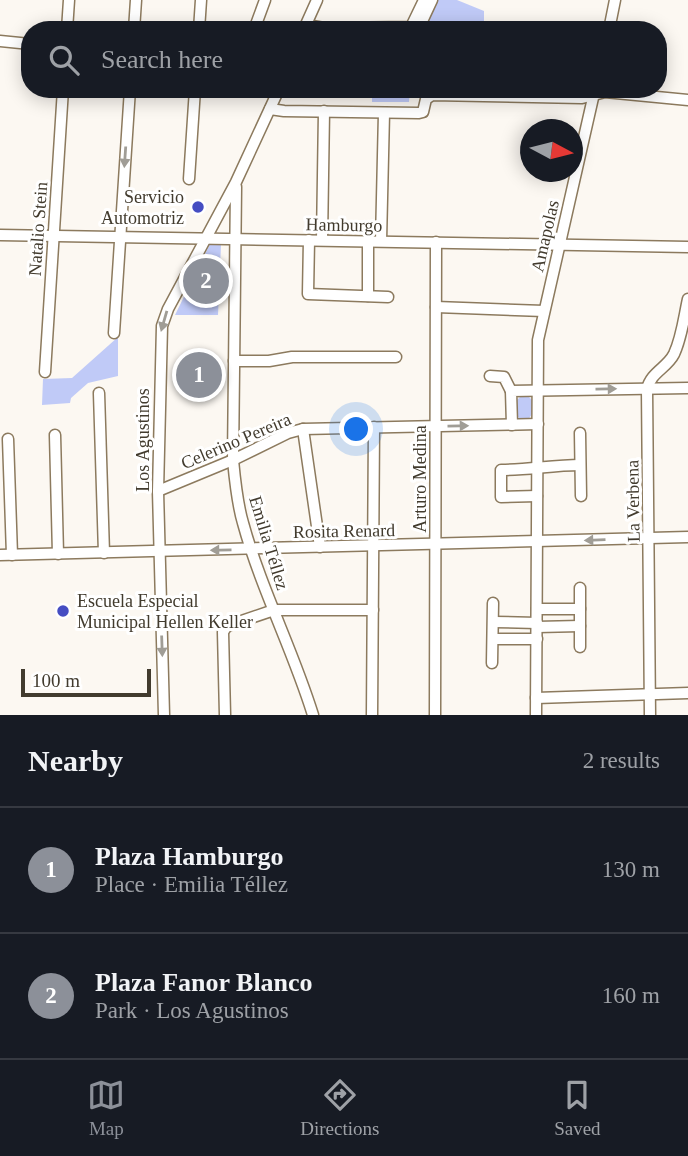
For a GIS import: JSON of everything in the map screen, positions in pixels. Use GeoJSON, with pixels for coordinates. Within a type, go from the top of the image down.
{"type":"FeatureCollection","features":[{"type":"Feature","properties":{"kind":"street"},"geometry":{"type":"LineString","coordinates":[[68,21],[69,0]]}},
{"type":"Feature","properties":{"kind":"street"},"geometry":{"type":"LineString","coordinates":[[135,21],[136,0]]}},
{"type":"Feature","properties":{"kind":"street"},"geometry":{"type":"LineString","coordinates":[[200,21],[201,0]]}},
{"type":"Feature","properties":{"kind":"street"},"geometry":{"type":"LineString","coordinates":[[257,21],[265,0]]}},
{"type":"Feature","properties":{"kind":"street"},"geometry":{"type":"LineString","coordinates":[[308,21],[317,0]]}},
{"type":"Feature","properties":{"kind":"street"},"geometry":{"type":"LineString","coordinates":[[414,21],[424,0]]}},
{"type":"Feature","properties":{"kind":"street"},"geometry":{"type":"LineString","coordinates":[[422,21],[432,0]]}},
{"type":"Feature","properties":{"kind":"street"},"geometry":{"type":"LineString","coordinates":[[611,21],[615,0]]}},
{"type":"Feature","properties":{"kind":"street"},"geometry":{"type":"LineString","coordinates":[[0,41],[21,43]]}},
{"type":"Feature","properties":{"kind":"street","name":"Natalio Stein"},"geometry":{"type":"LineString","coordinates":[[45,372],[63,98]]}},
{"type":"Feature","properties":{"kind":"street"},"geometry":{"type":"LineString","coordinates":[[114,333],[129,98]]}},
{"type":"Feature","properties":{"kind":"street"},"geometry":{"type":"LineString","coordinates":[[189,179],[194,98]]}},
{"type":"Feature","properties":{"kind":"street","name":"Emilia Téllez"},"geometry":{"type":"LineString","coordinates":[[275,98],[236,183],[233,460],[239,505],[251,548],[313,715]]}},
{"type":"Feature","properties":{"kind":"street"},"geometry":{"type":"LineString","coordinates":[[270,109],[423,112],[428,98]]}},
{"type":"Feature","properties":{"kind":"street","name":"Amapolas"},"geometry":{"type":"LineString","coordinates":[[536,715],[538,340],[593,98]]}},
{"type":"Feature","properties":{"kind":"street"},"geometry":{"type":"LineString","coordinates":[[667,98],[688,100]]}},
{"type":"Feature","properties":{"kind":"street"},"geometry":{"type":"LineString","coordinates":[[322,240],[324,111]]}},
{"type":"Feature","properties":{"kind":"street"},"geometry":{"type":"LineString","coordinates":[[381,241],[384,113]]}},
{"type":"Feature","properties":{"kind":"street","name":"Los Agustinos"},"geometry":{"type":"LineString","coordinates":[[164,715],[158,491],[162,326],[168,309],[236,183]]}},
{"type":"Feature","properties":{"kind":"street","name":"Hamburgo"},"geometry":{"type":"LineString","coordinates":[[0,234],[688,247]]}},
{"type":"Feature","properties":{"kind":"street"},"geometry":{"type":"LineString","coordinates":[[309,240],[308,295],[388,297]]}},
{"type":"Feature","properties":{"kind":"street"},"geometry":{"type":"LineString","coordinates":[[368,241],[368,296]]}},
{"type":"Feature","properties":{"kind":"street","name":"Arturo Medina"},"geometry":{"type":"LineString","coordinates":[[435,715],[436,242]]}},
{"type":"Feature","properties":{"kind":"street"},"geometry":{"type":"LineString","coordinates":[[647,389],[652,377],[674,353],[688,299]]}},
{"type":"Feature","properties":{"kind":"street"},"geometry":{"type":"LineString","coordinates":[[436,307],[544,310]]}},
{"type":"Feature","properties":{"kind":"street"},"geometry":{"type":"LineString","coordinates":[[234,361],[272,361],[292,356],[396,357]]}},
{"type":"Feature","properties":{"kind":"street"},"geometry":{"type":"LineString","coordinates":[[490,376],[504,377],[511,391],[512,425]]}},
{"type":"Feature","properties":{"kind":"street"},"geometry":{"type":"LineString","coordinates":[[511,391],[688,388]]}},
{"type":"Feature","properties":{"kind":"street","name":"La Verbena"},"geometry":{"type":"LineString","coordinates":[[647,389],[650,715]]}},
{"type":"Feature","properties":{"kind":"street"},"geometry":{"type":"LineString","coordinates":[[99,393],[104,553]]}},
{"type":"Feature","properties":{"kind":"street","name":"Celerino Pereira"},"geometry":{"type":"LineString","coordinates":[[158,491],[233,460],[288,433],[303,429],[538,424]]}},
{"type":"Feature","properties":{"kind":"street"},"geometry":{"type":"LineString","coordinates":[[372,715],[374,427]]}},
{"type":"Feature","properties":{"kind":"street"},"geometry":{"type":"LineString","coordinates":[[303,429],[320,547]]}},
{"type":"Feature","properties":{"kind":"street"},"geometry":{"type":"LineString","coordinates":[[580,433],[581,496]]}},
{"type":"Feature","properties":{"kind":"street"},"geometry":{"type":"LineString","coordinates":[[55,435],[58,554]]}},
{"type":"Feature","properties":{"kind":"street"},"geometry":{"type":"LineString","coordinates":[[8,439],[12,555]]}},
{"type":"Feature","properties":{"kind":"street"},"geometry":{"type":"LineString","coordinates":[[537,496],[500,497],[501,470],[580,465]]}},
{"type":"Feature","properties":{"kind":"street","name":"Rosita Renard"},"geometry":{"type":"LineString","coordinates":[[0,555],[688,537]]}},
{"type":"Feature","properties":{"kind":"street"},"geometry":{"type":"LineString","coordinates":[[580,587],[580,648]]}},
{"type":"Feature","properties":{"kind":"street"},"geometry":{"type":"LineString","coordinates":[[492,663],[494,603]]}},
{"type":"Feature","properties":{"kind":"street"},"geometry":{"type":"LineString","coordinates":[[537,610],[580,609]]}},
{"type":"Feature","properties":{"kind":"street"},"geometry":{"type":"LineString","coordinates":[[225,715],[225,628],[274,610],[373,610]]}},
{"type":"Feature","properties":{"kind":"street"},"geometry":{"type":"LineString","coordinates":[[494,622],[580,626]]}},
{"type":"Feature","properties":{"kind":"street"},"geometry":{"type":"LineString","coordinates":[[493,639],[537,639]]}},
{"type":"Feature","properties":{"kind":"street"},"geometry":{"type":"LineString","coordinates":[[536,698],[688,693]]}},
{"type":"Feature","properties":{"kind":"shaded area"},"geometry":{"type":"Polygon","coordinates":[[[434,0],[457,0],[484,11],[484,21],[426,21],[434,0]]]}},
{"type":"Feature","properties":{"kind":"shaded area"},"geometry":{"type":"Polygon","coordinates":[[[372,98],[409,98],[409,102],[372,102],[372,98]]]}},
{"type":"Feature","properties":{"kind":"shaded area"},"geometry":{"type":"Polygon","coordinates":[[[210,244],[221,244],[218,315],[175,315],[210,244]]]}},
{"type":"Feature","properties":{"kind":"shaded area"},"geometry":{"type":"Polygon","coordinates":[[[118,337],[118,376],[88,383],[71,398],[70,403],[42,405],[43,379],[72,378],[118,337]]]}},
{"type":"Feature","properties":{"kind":"shaded area"},"geometry":{"type":"Polygon","coordinates":[[[522,395],[527,395],[532,400],[532,414],[528,420],[520,419],[516,415],[516,401],[522,395]]]}},
{"type":"Feature","properties":{"kind":"place","name":"Servicio Automotriz"},"geometry":{"type":"Point","coordinates":[198,207]}},
{"type":"Feature","properties":{"kind":"place","name":"Plaza Fanor Blanco"},"geometry":{"type":"Point","coordinates":[206,281]}},
{"type":"Feature","properties":{"kind":"place","name":"Plaza Hamburgo"},"geometry":{"type":"Point","coordinates":[199,375]}},
{"type":"Feature","properties":{"kind":"place","name":"Escuela Especial Municipal Hellen Keller"},"geometry":{"type":"Point","coordinates":[63,611]}}]}
